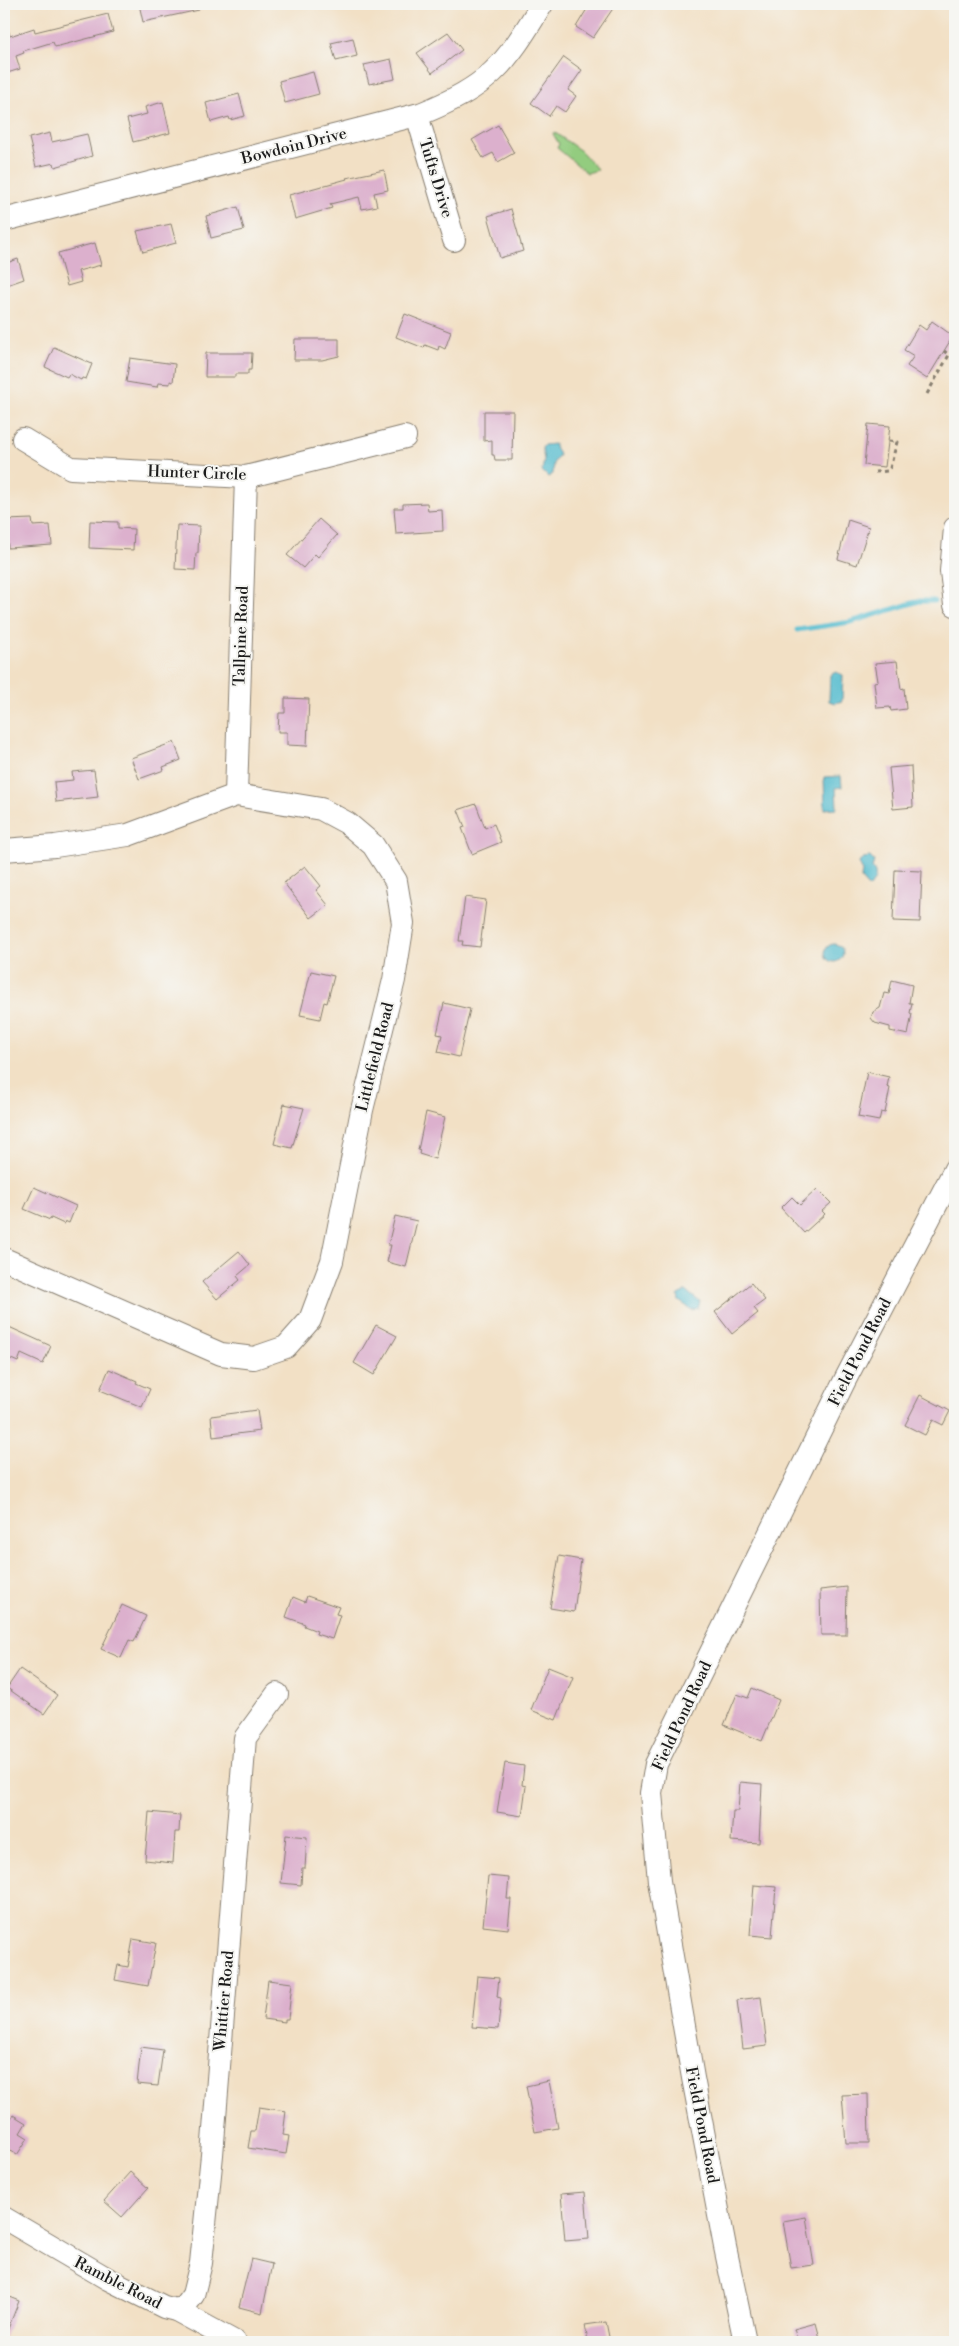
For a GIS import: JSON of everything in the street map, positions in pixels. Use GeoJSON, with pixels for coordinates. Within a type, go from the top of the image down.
{"type":"FeatureCollection","features":[{"type":"Feature","properties":{"kind":"street","name":"Bowdoin Drive"},"geometry":{"type":"LineString","coordinates":[[4,220],[417,115],[466,94],[491,75],[522,38],[542,4]]}},
{"type":"Feature","properties":{"kind":"street","name":"Tufts Drive"},"geometry":{"type":"LineString","coordinates":[[417,115],[454,240]]}},
{"type":"Feature","properties":{"kind":"street","name":"Hunter Circle"},"geometry":{"type":"LineString","coordinates":[[23,439],[71,468],[246,477],[405,437]]}},
{"type":"Feature","properties":{"kind":"street","name":"Tallpine Road"},"geometry":{"type":"LineString","coordinates":[[236,795],[246,477]]}},
{"type":"Feature","properties":{"kind":"street"},"geometry":{"type":"LineString","coordinates":[[955,528],[951,570],[955,605]]}},
{"type":"Feature","properties":{"kind":"street","name":"Littlefield Road"},"geometry":{"type":"LineString","coordinates":[[4,850],[55,846],[128,835],[236,795],[321,809],[347,823],[373,845],[396,880],[402,923],[394,980],[362,1110],[332,1261],[310,1320],[286,1347],[254,1358],[221,1354],[4,1259]]}},
{"type":"Feature","properties":{"kind":"street","name":"Field Pond Road"},"geometry":{"type":"LineString","coordinates":[[745,2342],[725,2247],[674,1974],[659,1881],[651,1793],[656,1764],[845,1380],[955,1169]]}},
{"type":"Feature","properties":{"kind":"street","name":"Whittier Road"},"geometry":{"type":"LineString","coordinates":[[176,2310],[184,2307],[193,2295],[201,2263],[212,2155],[245,1738],[277,1694]]}},
{"type":"Feature","properties":{"kind":"street","name":"Ramble Road"},"geometry":{"type":"LineString","coordinates":[[4,2218],[108,2279],[164,2307],[176,2310],[236,2342]]}},
{"type":"Feature","properties":{"kind":"path"},"geometry":{"type":"LineString","coordinates":[[927,394],[949,355],[944,351]]}},
{"type":"Feature","properties":{"kind":"path"},"geometry":{"type":"LineString","coordinates":[[875,472],[888,471],[890,468],[897,442],[889,441]]}},
{"type":"Feature","properties":{"kind":"green space"},"geometry":{"type":"Polygon","coordinates":[[[554,132],[581,151],[598,170],[587,173],[557,148],[559,144],[553,134],[554,132]]]}},
{"type":"Feature","properties":{"kind":"water"},"geometry":{"type":"Polygon","coordinates":[[[554,444],[559,455],[554,462],[553,474],[548,477],[542,471],[544,460],[542,448],[544,445],[554,444]]]}},
{"type":"Feature","properties":{"kind":"water"},"geometry":{"type":"Polygon","coordinates":[[[836,672],[843,675],[842,701],[835,703],[829,701],[830,675],[836,672]]]}},
{"type":"Feature","properties":{"kind":"water"},"geometry":{"type":"Polygon","coordinates":[[[841,776],[842,787],[836,788],[837,808],[825,809],[824,777],[841,776]]]}},
{"type":"Feature","properties":{"kind":"water"},"geometry":{"type":"Polygon","coordinates":[[[870,857],[874,861],[872,868],[875,878],[870,887],[868,887],[861,879],[862,870],[859,863],[863,858],[870,857]]]}},
{"type":"Feature","properties":{"kind":"water"},"geometry":{"type":"Polygon","coordinates":[[[834,944],[842,949],[843,953],[838,961],[834,962],[826,957],[825,953],[830,945],[834,944]]]}},
{"type":"Feature","properties":{"kind":"water"},"geometry":{"type":"Polygon","coordinates":[[[686,1291],[700,1302],[698,1308],[692,1310],[679,1301],[678,1295],[686,1291]]]}},
{"type":"Feature","properties":{"kind":"building"},"geometry":{"type":"Polygon","coordinates":[[[139,4],[199,4],[199,10],[143,22],[139,4]]]}},
{"type":"Feature","properties":{"kind":"building"},"geometry":{"type":"Polygon","coordinates":[[[590,4],[616,4],[593,38],[576,27],[590,4]]]}},
{"type":"Feature","properties":{"kind":"building"},"geometry":{"type":"Polygon","coordinates":[[[108,14],[113,32],[55,47],[53,42],[23,51],[24,53],[16,56],[20,69],[4,74],[4,27],[7,26],[10,36],[34,28],[35,32],[108,14]]]}},
{"type":"Feature","properties":{"kind":"building"},"geometry":{"type":"Polygon","coordinates":[[[448,32],[462,50],[432,73],[417,53],[448,32]]]}},
{"type":"Feature","properties":{"kind":"building"},"geometry":{"type":"Polygon","coordinates":[[[353,38],[357,56],[336,61],[331,43],[353,38]]]}},
{"type":"Feature","properties":{"kind":"building"},"geometry":{"type":"Polygon","coordinates":[[[564,57],[582,70],[568,90],[576,96],[565,112],[556,106],[549,116],[531,103],[564,57]]]}},
{"type":"Feature","properties":{"kind":"building"},"geometry":{"type":"Polygon","coordinates":[[[391,59],[395,79],[369,84],[364,65],[391,59]]]}},
{"type":"Feature","properties":{"kind":"building"},"geometry":{"type":"Polygon","coordinates":[[[313,72],[319,94],[285,103],[279,81],[313,72]]]}},
{"type":"Feature","properties":{"kind":"building"},"geometry":{"type":"Polygon","coordinates":[[[239,94],[245,116],[230,120],[229,117],[211,122],[206,103],[239,94]]]}},
{"type":"Feature","properties":{"kind":"building"},"geometry":{"type":"Polygon","coordinates":[[[163,102],[170,133],[133,142],[127,119],[147,114],[145,107],[163,102]]]}},
{"type":"Feature","properties":{"kind":"building"},"geometry":{"type":"Polygon","coordinates":[[[498,125],[514,153],[498,162],[493,153],[483,158],[472,140],[498,125]]]}},
{"type":"Feature","properties":{"kind":"building"},"geometry":{"type":"Polygon","coordinates":[[[50,133],[52,142],[87,134],[92,156],[55,167],[54,163],[36,167],[29,138],[50,133]]]}},
{"type":"Feature","properties":{"kind":"building"},"geometry":{"type":"Polygon","coordinates":[[[384,170],[388,190],[374,193],[377,206],[362,209],[359,197],[330,204],[332,208],[295,219],[289,195],[346,178],[384,170]]]}},
{"type":"Feature","properties":{"kind":"building"},"geometry":{"type":"Polygon","coordinates":[[[238,207],[244,230],[211,238],[206,216],[238,207]]]}},
{"type":"Feature","properties":{"kind":"building"},"geometry":{"type":"Polygon","coordinates":[[[511,209],[523,251],[500,258],[488,216],[511,209]]]}},
{"type":"Feature","properties":{"kind":"building"},"geometry":{"type":"Polygon","coordinates":[[[171,224],[176,243],[143,252],[137,231],[171,224]]]}},
{"type":"Feature","properties":{"kind":"building"},"geometry":{"type":"Polygon","coordinates":[[[95,243],[101,265],[78,271],[81,282],[67,286],[58,253],[95,243]]]}},
{"type":"Feature","properties":{"kind":"building"},"geometry":{"type":"Polygon","coordinates":[[[18,259],[24,279],[4,286],[4,264],[18,259]]]}},
{"type":"Feature","properties":{"kind":"building"},"geometry":{"type":"Polygon","coordinates":[[[405,314],[451,332],[445,349],[439,346],[438,350],[425,345],[424,348],[396,337],[405,314]]]}},
{"type":"Feature","properties":{"kind":"building"},"geometry":{"type":"Polygon","coordinates":[[[932,321],[953,336],[927,379],[907,366],[914,356],[904,350],[919,325],[926,330],[932,321]]]}},
{"type":"Feature","properties":{"kind":"building"},"geometry":{"type":"Polygon","coordinates":[[[295,339],[339,339],[339,356],[322,360],[294,360],[295,339]]]}},
{"type":"Feature","properties":{"kind":"building"},"geometry":{"type":"Polygon","coordinates":[[[54,347],[92,364],[86,379],[82,378],[81,380],[69,374],[67,377],[45,367],[54,347]]]}},
{"type":"Feature","properties":{"kind":"building"},"geometry":{"type":"Polygon","coordinates":[[[206,353],[252,353],[251,370],[248,370],[248,374],[235,374],[235,377],[205,377],[206,353]]]}},
{"type":"Feature","properties":{"kind":"building"},"geometry":{"type":"Polygon","coordinates":[[[130,358],[175,364],[173,382],[170,381],[170,384],[158,383],[157,387],[126,382],[130,358]]]}},
{"type":"Feature","properties":{"kind":"building"},"geometry":{"type":"Polygon","coordinates":[[[484,411],[513,411],[512,460],[495,460],[494,455],[492,455],[492,440],[484,441],[484,411]]]}},
{"type":"Feature","properties":{"kind":"building"},"geometry":{"type":"Polygon","coordinates":[[[868,424],[890,426],[885,467],[864,465],[868,424]]]}},
{"type":"Feature","properties":{"kind":"building"},"geometry":{"type":"Polygon","coordinates":[[[427,503],[428,511],[442,510],[443,531],[396,534],[394,508],[403,508],[403,504],[427,503]]]}},
{"type":"Feature","properties":{"kind":"building"},"geometry":{"type":"Polygon","coordinates":[[[32,519],[33,526],[50,525],[52,545],[8,548],[6,520],[32,519]]]}},
{"type":"Feature","properties":{"kind":"building"},"geometry":{"type":"Polygon","coordinates":[[[319,519],[337,535],[318,557],[315,554],[303,568],[287,555],[319,519]]]}},
{"type":"Feature","properties":{"kind":"building"},"geometry":{"type":"Polygon","coordinates":[[[848,520],[869,527],[857,565],[838,559],[848,520]]]}},
{"type":"Feature","properties":{"kind":"building"},"geometry":{"type":"Polygon","coordinates":[[[90,521],[118,522],[118,528],[134,529],[133,550],[89,548],[90,521]]]}},
{"type":"Feature","properties":{"kind":"building"},"geometry":{"type":"Polygon","coordinates":[[[177,525],[199,526],[195,570],[175,569],[177,525]]]}},
{"type":"Feature","properties":{"kind":"building"},"geometry":{"type":"Polygon","coordinates":[[[897,661],[901,689],[904,688],[906,709],[891,711],[890,707],[877,708],[874,682],[878,681],[875,663],[897,661]]]}},
{"type":"Feature","properties":{"kind":"building"},"geometry":{"type":"Polygon","coordinates":[[[285,698],[309,699],[307,746],[287,745],[287,732],[278,732],[279,713],[285,713],[285,698]]]}},
{"type":"Feature","properties":{"kind":"building"},"geometry":{"type":"Polygon","coordinates":[[[174,742],[181,760],[163,767],[164,770],[139,779],[131,758],[174,742]]]}},
{"type":"Feature","properties":{"kind":"building"},"geometry":{"type":"Polygon","coordinates":[[[911,766],[913,807],[893,809],[889,768],[911,766]]]}},
{"type":"Feature","properties":{"kind":"building"},"geometry":{"type":"Polygon","coordinates":[[[94,770],[98,797],[56,802],[54,782],[73,780],[72,772],[94,770]]]}},
{"type":"Feature","properties":{"kind":"building"},"geometry":{"type":"Polygon","coordinates":[[[476,804],[485,828],[494,824],[501,842],[472,854],[462,828],[465,827],[458,810],[476,804]]]}},
{"type":"Feature","properties":{"kind":"building"},"geometry":{"type":"Polygon","coordinates":[[[305,866],[321,886],[316,890],[328,905],[311,918],[284,883],[305,866]]]}},
{"type":"Feature","properties":{"kind":"building"},"geometry":{"type":"Polygon","coordinates":[[[895,870],[922,871],[920,922],[893,921],[895,870]]]}},
{"type":"Feature","properties":{"kind":"building"},"geometry":{"type":"Polygon","coordinates":[[[465,897],[486,900],[480,947],[462,945],[463,941],[459,941],[465,897]]]}},
{"type":"Feature","properties":{"kind":"building"},"geometry":{"type":"Polygon","coordinates":[[[311,971],[334,976],[327,1003],[324,1002],[320,1019],[300,1015],[311,971]]]}},
{"type":"Feature","properties":{"kind":"building"},"geometry":{"type":"Polygon","coordinates":[[[892,980],[912,985],[909,1003],[912,1003],[910,1013],[912,1014],[908,1035],[890,1031],[890,1027],[875,1023],[871,1018],[873,1012],[880,1008],[884,993],[889,994],[892,980]]]}},
{"type":"Feature","properties":{"kind":"building"},"geometry":{"type":"Polygon","coordinates":[[[444,1003],[470,1009],[459,1057],[438,1052],[442,1035],[437,1034],[444,1003]]]}},
{"type":"Feature","properties":{"kind":"building"},"geometry":{"type":"Polygon","coordinates":[[[867,1072],[889,1077],[887,1087],[890,1088],[885,1113],[881,1112],[879,1121],[858,1117],[867,1072]]]}},
{"type":"Feature","properties":{"kind":"building"},"geometry":{"type":"Polygon","coordinates":[[[284,1104],[304,1108],[292,1148],[274,1144],[284,1104]]]}},
{"type":"Feature","properties":{"kind":"building"},"geometry":{"type":"Polygon","coordinates":[[[426,1112],[445,1117],[435,1159],[419,1154],[420,1150],[418,1150],[426,1112]]]}},
{"type":"Feature","properties":{"kind":"building"},"geometry":{"type":"Polygon","coordinates":[[[34,1187],[76,1206],[69,1223],[65,1221],[64,1224],[51,1218],[50,1220],[24,1209],[34,1187]]]}},
{"type":"Feature","properties":{"kind":"building"},"geometry":{"type":"Polygon","coordinates":[[[817,1189],[831,1203],[822,1211],[825,1214],[804,1233],[781,1208],[792,1197],[800,1205],[817,1189]]]}},
{"type":"Feature","properties":{"kind":"building"},"geometry":{"type":"Polygon","coordinates":[[[395,1216],[417,1221],[406,1267],[387,1262],[391,1245],[388,1245],[395,1216]]]}},
{"type":"Feature","properties":{"kind":"building"},"geometry":{"type":"Polygon","coordinates":[[[239,1251],[250,1265],[237,1276],[240,1280],[217,1299],[202,1282],[239,1251]]]}},
{"type":"Feature","properties":{"kind":"building"},"geometry":{"type":"Polygon","coordinates":[[[751,1283],[765,1300],[754,1308],[758,1313],[732,1334],[715,1312],[751,1283]]]}},
{"type":"Feature","properties":{"kind":"building"},"geometry":{"type":"Polygon","coordinates":[[[376,1325],[397,1336],[374,1375],[354,1363],[376,1325]]]}},
{"type":"Feature","properties":{"kind":"building"},"geometry":{"type":"Polygon","coordinates":[[[9,1327],[51,1346],[43,1364],[21,1354],[18,1362],[4,1356],[4,1338],[9,1327]]]}},
{"type":"Feature","properties":{"kind":"building"},"geometry":{"type":"Polygon","coordinates":[[[109,1369],[150,1389],[142,1407],[100,1390],[109,1369]]]}},
{"type":"Feature","properties":{"kind":"building"},"geometry":{"type":"Polygon","coordinates":[[[920,1395],[950,1411],[943,1425],[933,1420],[925,1435],[905,1425],[920,1395]]]}},
{"type":"Feature","properties":{"kind":"building"},"geometry":{"type":"Polygon","coordinates":[[[257,1410],[260,1431],[213,1437],[211,1416],[257,1410]]]}},
{"type":"Feature","properties":{"kind":"building"},"geometry":{"type":"Polygon","coordinates":[[[559,1556],[581,1560],[574,1612],[550,1608],[559,1556]]]}},
{"type":"Feature","properties":{"kind":"building"},"geometry":{"type":"Polygon","coordinates":[[[847,1587],[846,1635],[821,1635],[820,1590],[847,1587]]]}},
{"type":"Feature","properties":{"kind":"building"},"geometry":{"type":"Polygon","coordinates":[[[307,1596],[339,1607],[336,1614],[340,1615],[332,1639],[316,1634],[317,1631],[304,1626],[305,1624],[286,1617],[293,1597],[305,1602],[307,1596]]]}},
{"type":"Feature","properties":{"kind":"building"},"geometry":{"type":"Polygon","coordinates":[[[122,1605],[146,1616],[134,1642],[129,1640],[121,1658],[101,1649],[122,1605]]]}},
{"type":"Feature","properties":{"kind":"building"},"geometry":{"type":"Polygon","coordinates":[[[548,1667],[573,1677],[556,1720],[531,1710],[548,1667]]]}},
{"type":"Feature","properties":{"kind":"building"},"geometry":{"type":"Polygon","coordinates":[[[20,1669],[57,1695],[44,1714],[7,1688],[20,1669]]]}},
{"type":"Feature","properties":{"kind":"building"},"geometry":{"type":"Polygon","coordinates":[[[752,1688],[779,1700],[762,1741],[724,1725],[737,1694],[748,1698],[752,1688]]]}},
{"type":"Feature","properties":{"kind":"building"},"geometry":{"type":"Polygon","coordinates":[[[505,1763],[524,1766],[522,1785],[526,1786],[522,1816],[497,1812],[505,1763]]]}},
{"type":"Feature","properties":{"kind":"building"},"geometry":{"type":"Polygon","coordinates":[[[740,1782],[762,1784],[759,1843],[731,1841],[733,1811],[738,1811],[740,1782]]]}},
{"type":"Feature","properties":{"kind":"building"},"geometry":{"type":"Polygon","coordinates":[[[149,1812],[180,1815],[179,1832],[175,1832],[173,1863],[145,1860],[149,1812]]]}},
{"type":"Feature","properties":{"kind":"building"},"geometry":{"type":"Polygon","coordinates":[[[286,1835],[307,1837],[305,1868],[302,1868],[301,1885],[281,1883],[286,1835]]]}},
{"type":"Feature","properties":{"kind":"building"},"geometry":{"type":"Polygon","coordinates":[[[488,1876],[509,1878],[507,1899],[511,1899],[508,1929],[483,1926],[488,1876]]]}},
{"type":"Feature","properties":{"kind":"building"},"geometry":{"type":"Polygon","coordinates":[[[754,1885],[776,1887],[772,1937],[750,1935],[754,1885]]]}},
{"type":"Feature","properties":{"kind":"building"},"geometry":{"type":"Polygon","coordinates":[[[133,1939],[156,1943],[148,1986],[115,1980],[118,1965],[128,1967],[133,1939]]]}},
{"type":"Feature","properties":{"kind":"building"},"geometry":{"type":"Polygon","coordinates":[[[477,1976],[499,1978],[497,1997],[501,1998],[498,2029],[472,2027],[477,1976]]]}},
{"type":"Feature","properties":{"kind":"building"},"geometry":{"type":"Polygon","coordinates":[[[268,1980],[292,1983],[288,2019],[285,2019],[285,2022],[263,2019],[268,1980]]]}},
{"type":"Feature","properties":{"kind":"building"},"geometry":{"type":"Polygon","coordinates":[[[761,1997],[767,2046],[743,2049],[737,2000],[761,1997]]]}},
{"type":"Feature","properties":{"kind":"building"},"geometry":{"type":"Polygon","coordinates":[[[141,2047],[163,2050],[158,2086],[137,2084],[141,2047]]]}},
{"type":"Feature","properties":{"kind":"building"},"geometry":{"type":"Polygon","coordinates":[[[549,2081],[558,2128],[535,2132],[526,2086],[549,2081]]]}},
{"type":"Feature","properties":{"kind":"building"},"geometry":{"type":"Polygon","coordinates":[[[868,2094],[869,2143],[846,2143],[842,2095],[868,2094]]]}},
{"type":"Feature","properties":{"kind":"building"},"geometry":{"type":"Polygon","coordinates":[[[259,2107],[286,2111],[283,2135],[289,2136],[286,2154],[248,2148],[251,2131],[255,2131],[259,2107]]]}},
{"type":"Feature","properties":{"kind":"building"},"geometry":{"type":"Polygon","coordinates":[[[13,2115],[26,2123],[20,2133],[28,2138],[17,2155],[4,2146],[4,2128],[13,2115]]]}},
{"type":"Feature","properties":{"kind":"building"},"geometry":{"type":"Polygon","coordinates":[[[130,2172],[148,2188],[122,2217],[104,2201],[130,2172]]]}},
{"type":"Feature","properties":{"kind":"building"},"geometry":{"type":"Polygon","coordinates":[[[585,2192],[589,2239],[565,2241],[561,2194],[585,2192]]]}},
{"type":"Feature","properties":{"kind":"building"},"geometry":{"type":"Polygon","coordinates":[[[806,2217],[814,2265],[791,2268],[783,2221],[806,2217]]]}},
{"type":"Feature","properties":{"kind":"building"},"geometry":{"type":"Polygon","coordinates":[[[251,2259],[272,2264],[262,2313],[239,2307],[251,2259]]]}},
{"type":"Feature","properties":{"kind":"building"},"geometry":{"type":"Polygon","coordinates":[[[4,2295],[19,2301],[4,2339],[4,2295]]]}},
{"type":"Feature","properties":{"kind":"building"},"geometry":{"type":"Polygon","coordinates":[[[606,2322],[610,2342],[588,2342],[585,2325],[606,2322]]]}},
{"type":"Feature","properties":{"kind":"building"},"geometry":{"type":"Polygon","coordinates":[[[816,2323],[821,2342],[798,2342],[794,2329],[816,2323]]]}},
{"type":"Feature","properties":{"kind":"waterway"},"geometry":{"type":"LineString","coordinates":[[797,630],[851,622],[919,601],[934,601]]}}]}
